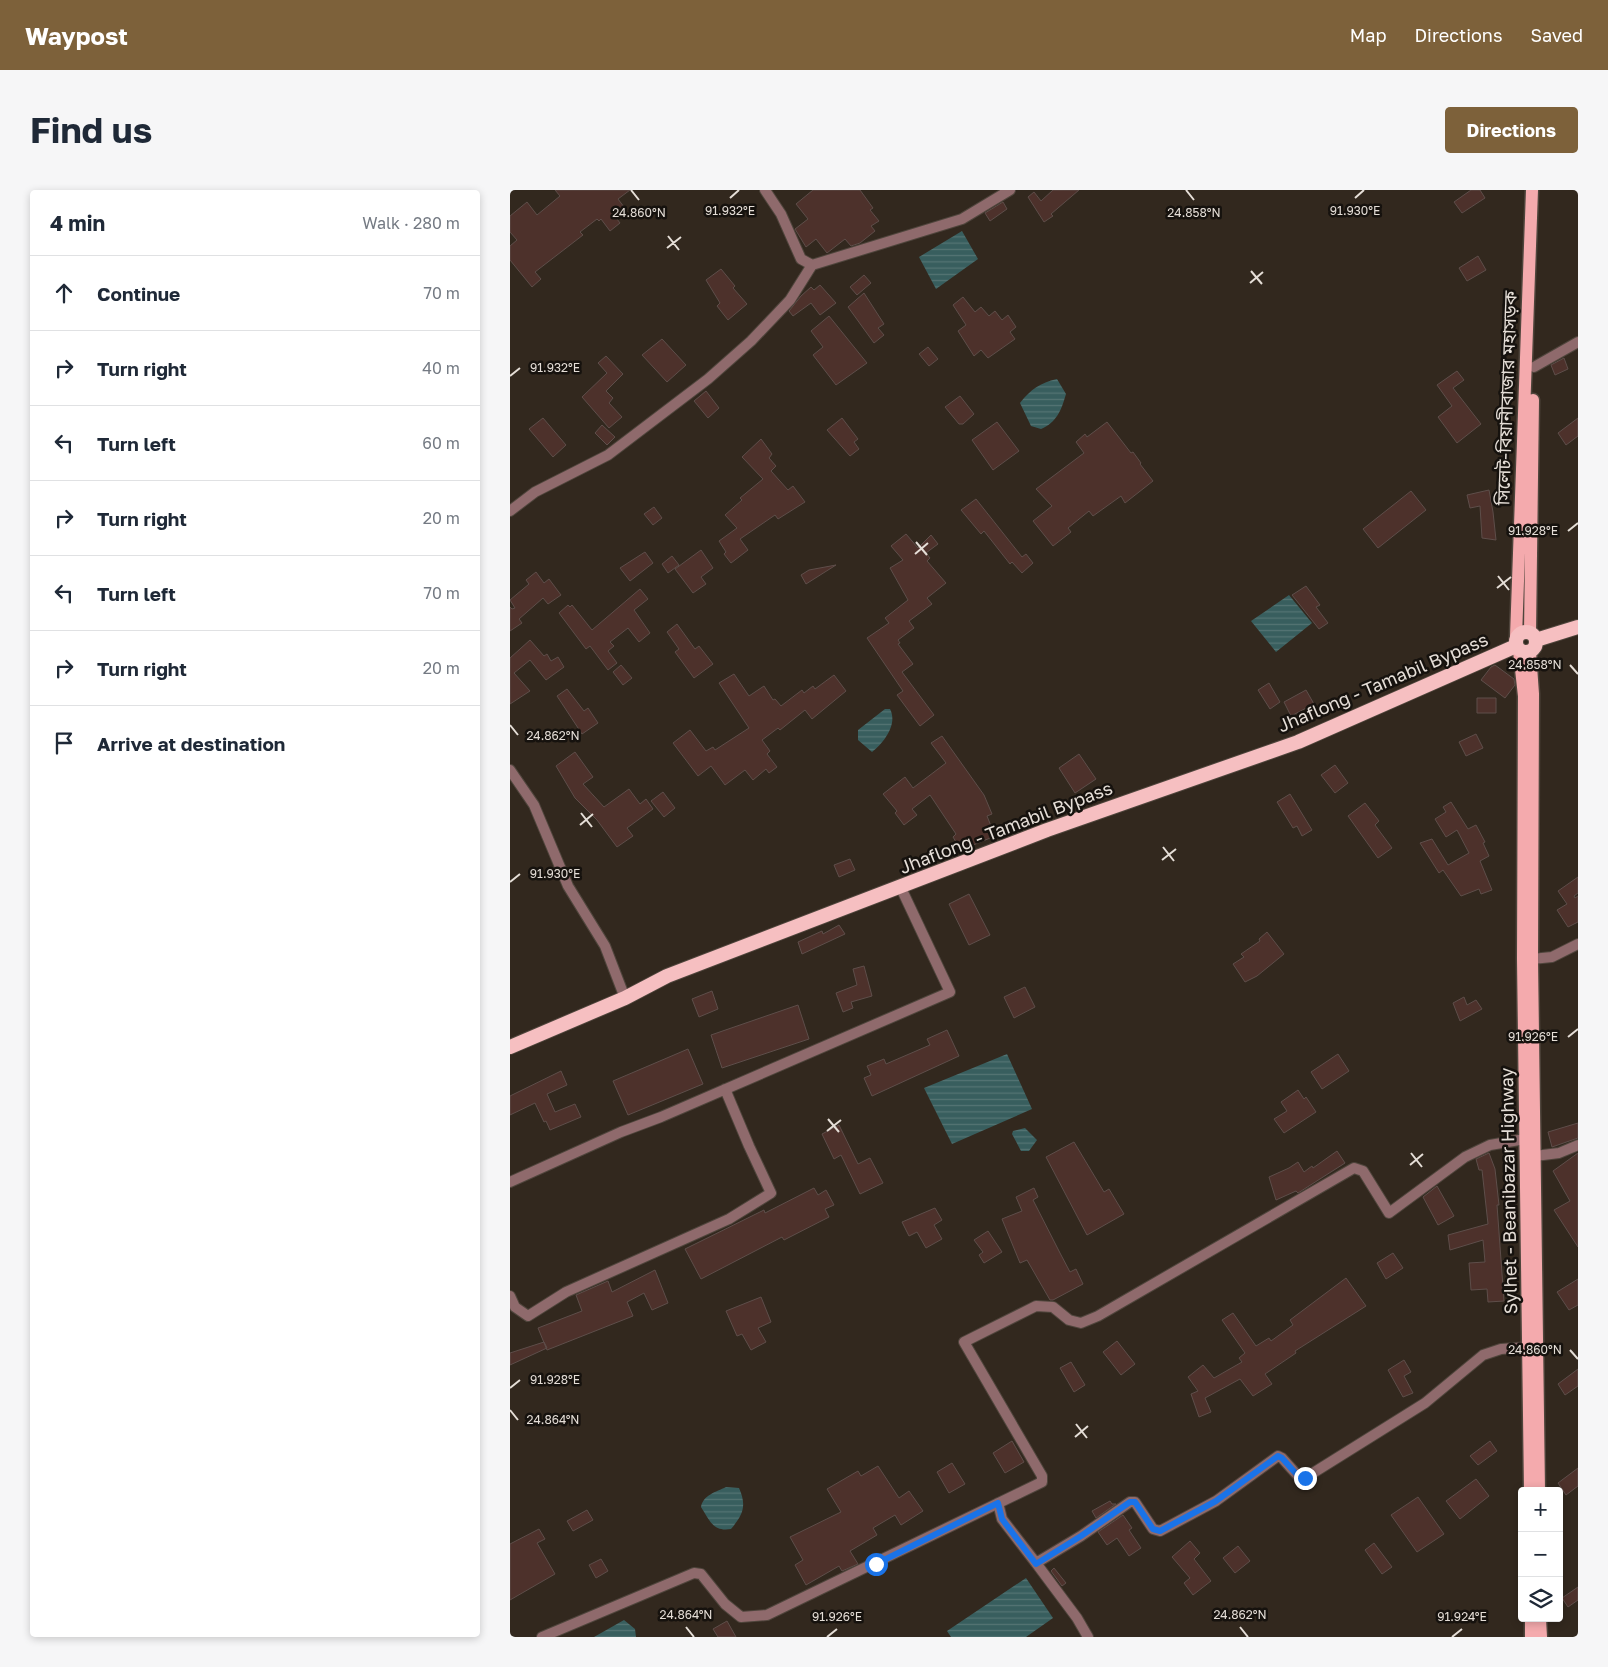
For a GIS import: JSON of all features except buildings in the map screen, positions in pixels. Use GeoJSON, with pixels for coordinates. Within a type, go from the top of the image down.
{"type":"FeatureCollection","features":[{"type":"Feature","properties":{"kind":"highway","name":"Jhaflong - Tamabil Bypass"},"geometry":{"type":"LineString","coordinates":[[510,1046],[625,998],[667,976],[901,888],[1047,830],[1298,742],[1525,643],[1578,627]]}},
{"type":"Feature","properties":{"kind":"main road","name":"সিলেট-বিয়ানীবাজার মহাসড়ক"},"geometry":{"type":"LineString","coordinates":[[1525,643],[1532,190]]}},
{"type":"Feature","properties":{"kind":"main road","name":"সিলেট-বিয়ানীবাজার মহাসড়ক"},"geometry":{"type":"LineString","coordinates":[[1525,643],[1540,190]]}},
{"type":"Feature","properties":{"kind":"main road","name":"Sylhet - Beanibazar Highway"},"geometry":{"type":"LineString","coordinates":[[1525,643],[1533,694],[1532,959],[1539,1487]]}},
{"type":"Feature","properties":{"kind":"main road","name":"Sylhet - Beanibazar Highway"},"geometry":{"type":"LineString","coordinates":[[1525,643],[1525,1139],[1530,1487]]}},
{"type":"Feature","properties":{"kind":"main road"},"geometry":{"type":"LineString","coordinates":[[1531,1622],[1531,1637]]}},
{"type":"Feature","properties":{"kind":"main road"},"geometry":{"type":"LineString","coordinates":[[1540,1622],[1540,1637]]}},
{"type":"Feature","properties":{"kind":"street"},"geometry":{"type":"LineString","coordinates":[[765,190],[780,214],[801,259],[812,266]]}},
{"type":"Feature","properties":{"kind":"street"},"geometry":{"type":"LineString","coordinates":[[510,511],[536,492],[608,455],[708,379],[751,341],[790,300],[812,266],[962,219],[1010,190]]}},
{"type":"Feature","properties":{"kind":"street"},"geometry":{"type":"LineString","coordinates":[[1534,367],[1578,342]]}},
{"type":"Feature","properties":{"kind":"street"},"geometry":{"type":"LineString","coordinates":[[510,770],[534,805],[568,886],[605,946],[625,998]]}},
{"type":"Feature","properties":{"kind":"street"},"geometry":{"type":"LineString","coordinates":[[510,1182],[621,1132],[950,992],[901,888]]}},
{"type":"Feature","properties":{"kind":"street"},"geometry":{"type":"LineString","coordinates":[[1532,959],[1552,956],[1578,944]]}},
{"type":"Feature","properties":{"kind":"street"},"geometry":{"type":"LineString","coordinates":[[510,1296],[515,1307],[528,1316],[566,1292],[729,1219],[771,1193],[725,1089]]}},
{"type":"Feature","properties":{"kind":"street"},"geometry":{"type":"LineString","coordinates":[[542,1637],[694,1572],[701,1574],[724,1604],[740,1617],[767,1614],[1042,1482],[1042,1476],[964,1342],[1036,1306],[1053,1307],[1069,1320],[1080,1323],[1098,1316],[1354,1168],[1363,1171],[1389,1213],[1465,1158],[1490,1145],[1525,1139]]}},
{"type":"Feature","properties":{"kind":"street"},"geometry":{"type":"LineString","coordinates":[[1535,1156],[1559,1153],[1578,1145]]}},
{"type":"Feature","properties":{"kind":"street"},"geometry":{"type":"LineString","coordinates":[[1036,1564],[1130,1502],[1135,1502],[1153,1529],[1160,1531],[1216,1501],[1278,1456],[1299,1477],[1305,1478],[1425,1403],[1483,1355],[1501,1349],[1528,1348]]}},
{"type":"Feature","properties":{"kind":"street"},"geometry":{"type":"LineString","coordinates":[[998,1503],[1002,1519],[1077,1618],[1088,1637]]}},
{"type":"Feature","properties":{"kind":"water"},"geometry":{"type":"Polygon","coordinates":[[[962,231],[978,259],[936,289],[919,257],[962,231]]]}},
{"type":"Feature","properties":{"kind":"water"},"geometry":{"type":"Polygon","coordinates":[[[1057,379],[1066,394],[1058,415],[1051,423],[1041,429],[1031,426],[1020,403],[1036,387],[1057,379]]]}},
{"type":"Feature","properties":{"kind":"water"},"geometry":{"type":"Polygon","coordinates":[[[1289,595],[1312,623],[1276,652],[1251,621],[1289,595]]]}},
{"type":"Feature","properties":{"kind":"water"},"geometry":{"type":"Polygon","coordinates":[[[885,709],[890,709],[892,715],[891,727],[881,744],[872,752],[858,740],[858,730],[885,709]]]}},
{"type":"Feature","properties":{"kind":"water"},"geometry":{"type":"Polygon","coordinates":[[[1007,1054],[1032,1109],[952,1144],[924,1088],[1007,1054]]]}},
{"type":"Feature","properties":{"kind":"water"},"geometry":{"type":"Polygon","coordinates":[[[1025,1128],[1037,1140],[1029,1151],[1021,1151],[1012,1134],[1013,1131],[1025,1128]]]}},
{"type":"Feature","properties":{"kind":"water"},"geometry":{"type":"Polygon","coordinates":[[[726,1487],[739,1488],[743,1505],[741,1515],[731,1529],[720,1529],[710,1521],[701,1507],[707,1497],[726,1487]]]}},
{"type":"Feature","properties":{"kind":"water"},"geometry":{"type":"Polygon","coordinates":[[[1026,1578],[1053,1618],[1026,1637],[951,1637],[947,1631],[1026,1578]]]}},
{"type":"Feature","properties":{"kind":"water"},"geometry":{"type":"Polygon","coordinates":[[[624,1620],[635,1629],[636,1637],[594,1637],[624,1620]]]}},
{"type":"Feature","properties":{"kind":"route"},"geometry":{"type":"LineString","coordinates":[[876,1564],[998,1503],[1002,1519],[1036,1564],[1130,1502],[1135,1502],[1153,1529],[1160,1531],[1216,1501],[1278,1456],[1299,1477],[1305,1478]]}}]}
